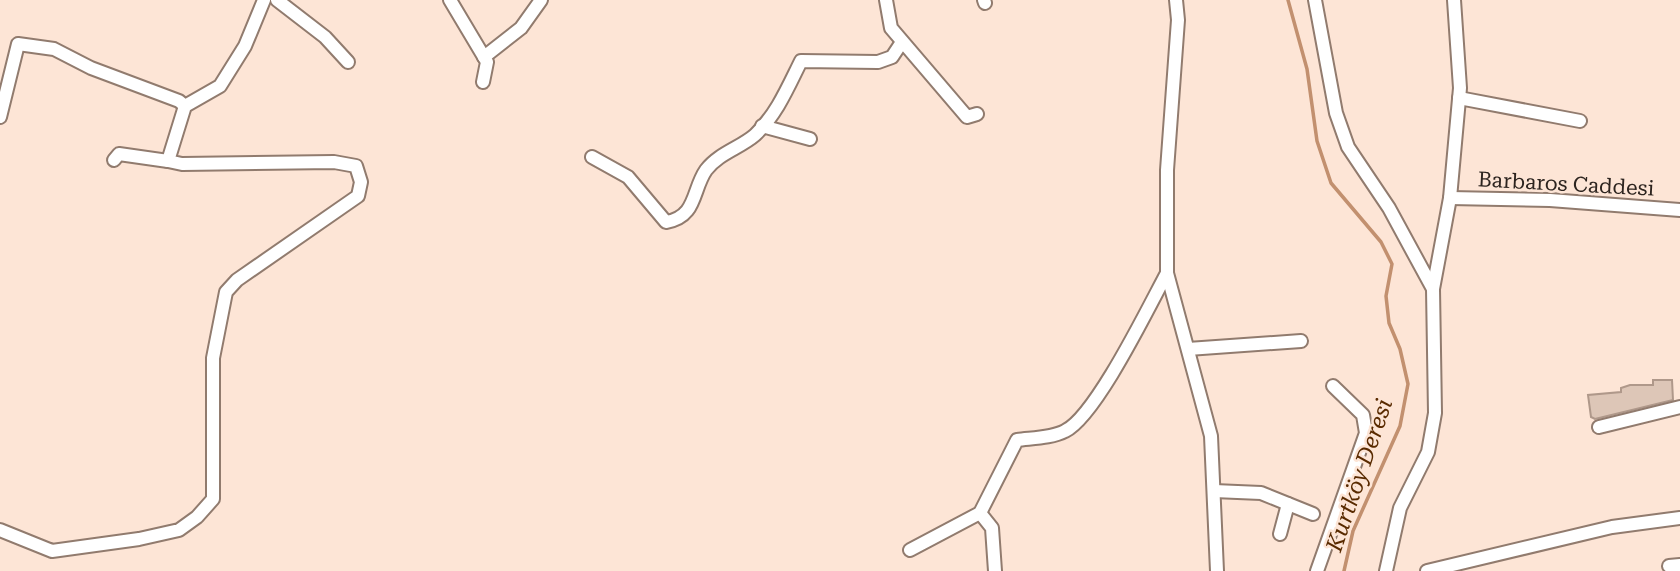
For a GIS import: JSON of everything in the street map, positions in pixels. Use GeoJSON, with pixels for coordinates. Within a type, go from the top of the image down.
{"type":"FeatureCollection","features":[{"type":"Feature","properties":{"kind":"street"},"geometry":{"type":"LineString","coordinates":[[168,161],[185,106],[220,86],[245,46],[264,0]]}},
{"type":"Feature","properties":{"kind":"street"},"geometry":{"type":"LineString","coordinates":[[277,0],[325,37],[348,62]]}},
{"type":"Feature","properties":{"kind":"street"},"geometry":{"type":"LineString","coordinates":[[450,0],[487,62],[483,82]]}},
{"type":"Feature","properties":{"kind":"street"},"geometry":{"type":"LineString","coordinates":[[484,57],[521,28],[541,0]]}},
{"type":"Feature","properties":{"kind":"street"},"geometry":{"type":"LineString","coordinates":[[886,0],[891,28],[902,42],[967,117],[977,114]]}},
{"type":"Feature","properties":{"kind":"street"},"geometry":{"type":"LineString","coordinates":[[1176,0],[1178,20],[1167,170],[1167,273],[1211,436],[1217,571]]}},
{"type":"Feature","properties":{"kind":"street"},"geometry":{"type":"LineString","coordinates":[[1315,0],[1336,113],[1348,147],[1389,208],[1433,289]]}},
{"type":"Feature","properties":{"kind":"street"},"geometry":{"type":"LineString","coordinates":[[1386,571],[1400,508],[1428,452],[1435,414],[1433,289],[1450,198],[1459,98],[1454,0]]}},
{"type":"Feature","properties":{"kind":"street"},"geometry":{"type":"LineString","coordinates":[[592,157],[628,177],[666,222],[677,220],[689,211],[705,171],[719,157],[754,135],[777,108],[801,61],[878,62],[892,57],[902,42]]}},
{"type":"Feature","properties":{"kind":"street"},"geometry":{"type":"LineString","coordinates":[[0,117],[18,44],[54,49],[91,68],[179,101],[185,106]]}},
{"type":"Feature","properties":{"kind":"street"},"geometry":{"type":"LineString","coordinates":[[1459,98],[1580,121]]}},
{"type":"Feature","properties":{"kind":"street"},"geometry":{"type":"LineString","coordinates":[[762,126],[810,139]]}},
{"type":"Feature","properties":{"kind":"street"},"geometry":{"type":"LineString","coordinates":[[0,530],[52,551],[179,530],[197,517],[213,499],[213,358],[226,292],[237,280],[358,196],[361,182],[356,166],[334,162],[182,164],[119,154],[114,160]]}},
{"type":"Feature","properties":{"kind":"street","name":"Barbaros Caddesi"},"geometry":{"type":"LineString","coordinates":[[1450,198],[1550,200],[1680,210]]}},
{"type":"Feature","properties":{"kind":"street"},"geometry":{"type":"LineString","coordinates":[[910,550],[979,513],[1017,440],[1065,431],[1080,418],[1123,358],[1167,273]]}},
{"type":"Feature","properties":{"kind":"street"},"geometry":{"type":"LineString","coordinates":[[1188,349],[1301,341]]}},
{"type":"Feature","properties":{"kind":"street"},"geometry":{"type":"LineString","coordinates":[[1317,571],[1366,433],[1363,415],[1333,386]]}},
{"type":"Feature","properties":{"kind":"street"},"geometry":{"type":"LineString","coordinates":[[1599,426],[1680,407]]}},
{"type":"Feature","properties":{"kind":"street"},"geometry":{"type":"LineString","coordinates":[[1214,491],[1261,493],[1313,514]]}},
{"type":"Feature","properties":{"kind":"street"},"geometry":{"type":"LineString","coordinates":[[1280,534],[1288,504]]}},
{"type":"Feature","properties":{"kind":"street"},"geometry":{"type":"LineString","coordinates":[[979,513],[992,528],[995,571]]}},
{"type":"Feature","properties":{"kind":"street"},"geometry":{"type":"LineString","coordinates":[[1427,571],[1612,527],[1680,517]]}},
{"type":"Feature","properties":{"kind":"building"},"geometry":{"type":"Polygon","coordinates":[[[1653,380],[1672,380],[1673,400],[1595,419],[1591,417],[1588,395],[1621,392],[1621,388],[1630,385],[1653,385],[1653,380]]]}},
{"type":"Feature","properties":{"kind":"waterway","name":"Kurtköy Deresi"},"geometry":{"type":"LineString","coordinates":[[1288,0],[1307,69],[1317,141],[1331,183],[1381,242],[1392,264],[1386,296],[1389,323],[1400,349],[1408,384],[1400,426],[1353,531],[1344,571]]}}]}
